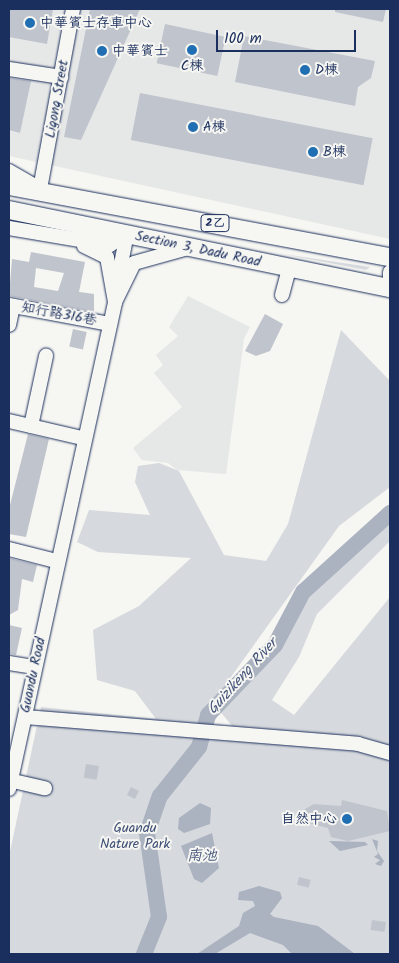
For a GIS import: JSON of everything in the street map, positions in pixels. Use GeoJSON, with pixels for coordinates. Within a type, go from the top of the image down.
{"type":"FeatureCollection","features":[{"type":"Feature","properties":{"kind":"main road","name":"Section 3, Dadu Road"},"geometry":{"type":"LineString","coordinates":[[9,186],[40,189],[390,257]]}},
{"type":"Feature","properties":{"kind":"main road","name":"Section 3, Dadu Road"},"geometry":{"type":"LineString","coordinates":[[9,210],[289,268],[390,284]]}},
{"type":"Feature","properties":{"kind":"street","name":"Ligong Street"},"geometry":{"type":"LineString","coordinates":[[40,189],[73,9]]}},
{"type":"Feature","properties":{"kind":"street"},"geometry":{"type":"LineString","coordinates":[[9,69],[61,77]]}},
{"type":"Feature","properties":{"kind":"street","name":"Section 3, Dadu Road"},"geometry":{"type":"LineString","coordinates":[[9,171],[40,189]]}},
{"type":"Feature","properties":{"kind":"street"},"geometry":{"type":"LineString","coordinates":[[9,228],[110,245],[127,233]]}},
{"type":"Feature","properties":{"kind":"street"},"geometry":{"type":"LineString","coordinates":[[114,287],[127,233]]}},
{"type":"Feature","properties":{"kind":"street"},"geometry":{"type":"LineString","coordinates":[[54,237],[106,257],[114,287],[115,302]]}},
{"type":"Feature","properties":{"kind":"street"},"geometry":{"type":"LineString","coordinates":[[115,302],[134,264],[188,248]]}},
{"type":"Feature","properties":{"kind":"street"},"geometry":{"type":"LineString","coordinates":[[282,296],[289,268]]}},
{"type":"Feature","properties":{"kind":"street","name":"Guandu Road"},"geometry":{"type":"LineString","coordinates":[[9,783],[82,438],[115,302]]}},
{"type":"Feature","properties":{"kind":"street"},"geometry":{"type":"LineString","coordinates":[[9,325],[11,306]]}},
{"type":"Feature","properties":{"kind":"street","name":"知行路316巷"},"geometry":{"type":"LineString","coordinates":[[11,306],[110,324]]}},
{"type":"Feature","properties":{"kind":"street"},"geometry":{"type":"LineString","coordinates":[[31,426],[46,356]]}},
{"type":"Feature","properties":{"kind":"street"},"geometry":{"type":"LineString","coordinates":[[9,421],[82,438]]}},
{"type":"Feature","properties":{"kind":"street"},"geometry":{"type":"LineString","coordinates":[[9,549],[56,561]]}},
{"type":"Feature","properties":{"kind":"street"},"geometry":{"type":"LineString","coordinates":[[9,663],[35,667]]}},
{"type":"Feature","properties":{"kind":"street"},"geometry":{"type":"LineString","coordinates":[[24,716],[72,723],[358,744],[390,753]]}},
{"type":"Feature","properties":{"kind":"street"},"geometry":{"type":"LineString","coordinates":[[9,783],[45,788]]}},
{"type":"Feature","properties":{"kind":"shaded area"},"geometry":{"type":"Polygon","coordinates":[[[9,9],[390,9],[390,239],[9,156],[9,9]]]}},
{"type":"Feature","properties":{"kind":"shaded area"},"geometry":{"type":"Polygon","coordinates":[[[188,296],[250,327],[244,339],[226,474],[177,470],[168,463],[142,460],[133,448],[182,407],[154,373],[163,365],[156,355],[178,336],[169,327],[188,296]]]}},
{"type":"Feature","properties":{"kind":"green space"},"geometry":{"type":"Polygon","coordinates":[[[283,254],[370,267],[366,270],[283,254]]]}},
{"type":"Feature","properties":{"kind":"green space","name":"Guandu Nature Park"},"geometry":{"type":"Polygon","coordinates":[[[341,330],[390,381],[390,487],[339,526],[198,723],[233,727],[219,710],[282,640],[312,593],[390,519],[390,541],[317,614],[299,657],[272,700],[294,715],[390,597],[390,954],[9,954],[9,856],[41,707],[156,719],[135,691],[97,680],[93,630],[139,606],[191,558],[98,552],[77,542],[89,510],[150,515],[135,482],[138,466],[159,463],[179,471],[224,555],[266,561],[288,524],[341,330]]]}},
{"type":"Feature","properties":{"kind":"water"},"geometry":{"type":"Polygon","coordinates":[[[200,803],[211,808],[210,824],[184,833],[178,829],[179,818],[200,803]]]}},
{"type":"Feature","properties":{"kind":"water","name":"南池"},"geometry":{"type":"Polygon","coordinates":[[[212,833],[219,868],[202,883],[194,879],[181,846],[212,833]]]}},
{"type":"Feature","properties":{"kind":"water"},"geometry":{"type":"Polygon","coordinates":[[[372,839],[378,841],[377,851],[384,861],[381,866],[375,864],[380,860],[374,857],[378,854],[372,839]]]}},
{"type":"Feature","properties":{"kind":"water"},"geometry":{"type":"Polygon","coordinates":[[[329,841],[365,842],[368,845],[340,851],[329,841]]]}},
{"type":"Feature","properties":{"kind":"water"},"geometry":{"type":"Polygon","coordinates":[[[259,886],[280,892],[282,898],[270,914],[274,917],[318,926],[355,954],[292,954],[283,945],[250,933],[215,954],[197,954],[239,926],[243,913],[255,906],[253,901],[238,900],[239,892],[259,886]]]}},
{"type":"Feature","properties":{"kind":"building","name":"中華賓士存車中心"},"geometry":{"type":"Polygon","coordinates":[[[9,9],[53,9],[47,44],[9,37],[9,9]]]}},
{"type":"Feature","properties":{"kind":"building","name":"中華賓士"},"geometry":{"type":"Polygon","coordinates":[[[90,9],[140,9],[81,140],[64,137],[90,9]]]}},
{"type":"Feature","properties":{"kind":"building"},"geometry":{"type":"Polygon","coordinates":[[[335,9],[386,9],[383,22],[335,12],[335,9]]]}},
{"type":"Feature","properties":{"kind":"building","name":"C棟"},"geometry":{"type":"Polygon","coordinates":[[[165,24],[226,37],[217,76],[157,63],[165,24]]]}},
{"type":"Feature","properties":{"kind":"building","name":"D棟"},"geometry":{"type":"Polygon","coordinates":[[[244,36],[375,61],[371,78],[358,87],[355,106],[235,82],[244,36]]]}},
{"type":"Feature","properties":{"kind":"building"},"geometry":{"type":"Polygon","coordinates":[[[9,78],[31,81],[20,133],[9,130],[9,78]]]}},
{"type":"Feature","properties":{"kind":"building"},"geometry":{"type":"Polygon","coordinates":[[[140,93],[373,138],[363,185],[131,140],[140,93]]]}},
{"type":"Feature","properties":{"kind":"building"},"geometry":{"type":"Polygon","coordinates":[[[31,252],[85,262],[79,292],[94,294],[94,312],[9,296],[12,259],[29,262],[31,252]],[[36,268],[34,287],[58,291],[64,273],[36,268]]]}},
{"type":"Feature","properties":{"kind":"building"},"geometry":{"type":"Polygon","coordinates":[[[265,314],[283,324],[270,351],[256,356],[245,351],[265,314]]]}},
{"type":"Feature","properties":{"kind":"building"},"geometry":{"type":"Polygon","coordinates":[[[73,329],[87,332],[83,350],[69,347],[73,329]]]}},
{"type":"Feature","properties":{"kind":"building"},"geometry":{"type":"Polygon","coordinates":[[[28,434],[49,439],[26,537],[9,534],[9,509],[28,434]]]}},
{"type":"Feature","properties":{"kind":"building"},"geometry":{"type":"Polygon","coordinates":[[[9,558],[37,565],[33,582],[22,579],[18,610],[9,615],[9,558]]]}},
{"type":"Feature","properties":{"kind":"building"},"geometry":{"type":"Polygon","coordinates":[[[9,625],[22,628],[16,655],[9,654],[9,625]]]}},
{"type":"Feature","properties":{"kind":"building"},"geometry":{"type":"Polygon","coordinates":[[[86,764],[99,766],[97,780],[84,778],[86,764]]]}},
{"type":"Feature","properties":{"kind":"building"},"geometry":{"type":"Polygon","coordinates":[[[131,787],[139,791],[135,799],[127,795],[131,787]]]}},
{"type":"Feature","properties":{"kind":"building","name":"自然中心"},"geometry":{"type":"Polygon","coordinates":[[[342,800],[387,811],[390,831],[348,841],[331,837],[328,828],[304,822],[305,809],[314,804],[341,806],[342,800]]]}},
{"type":"Feature","properties":{"kind":"building"},"geometry":{"type":"Polygon","coordinates":[[[299,877],[311,880],[309,888],[297,885],[299,877]]]}},
{"type":"Feature","properties":{"kind":"building"},"geometry":{"type":"Polygon","coordinates":[[[372,920],[386,922],[384,932],[371,930],[372,920]]]}},
{"type":"Feature","properties":{"kind":"waterway","name":"Guizikeng River"},"geometry":{"type":"LineString","coordinates":[[144,954],[159,917],[147,833],[160,796],[199,747],[208,715],[275,645],[303,592],[390,513]]}},
{"type":"Feature","properties":{"kind":"place","name":"中華賓士存車中心"},"geometry":{"type":"Point","coordinates":[30,23]}},
{"type":"Feature","properties":{"kind":"place","name":"C棟"},"geometry":{"type":"Point","coordinates":[192,50]}},
{"type":"Feature","properties":{"kind":"place","name":"中華賓士"},"geometry":{"type":"Point","coordinates":[102,51]}},
{"type":"Feature","properties":{"kind":"place","name":"D棟"},"geometry":{"type":"Point","coordinates":[305,70]}},
{"type":"Feature","properties":{"kind":"place","name":"A棟"},"geometry":{"type":"Point","coordinates":[193,127]}},
{"type":"Feature","properties":{"kind":"place","name":"B棟"},"geometry":{"type":"Point","coordinates":[313,152]}},
{"type":"Feature","properties":{"kind":"place","name":"自然中心"},"geometry":{"type":"Point","coordinates":[347,819]}}]}
